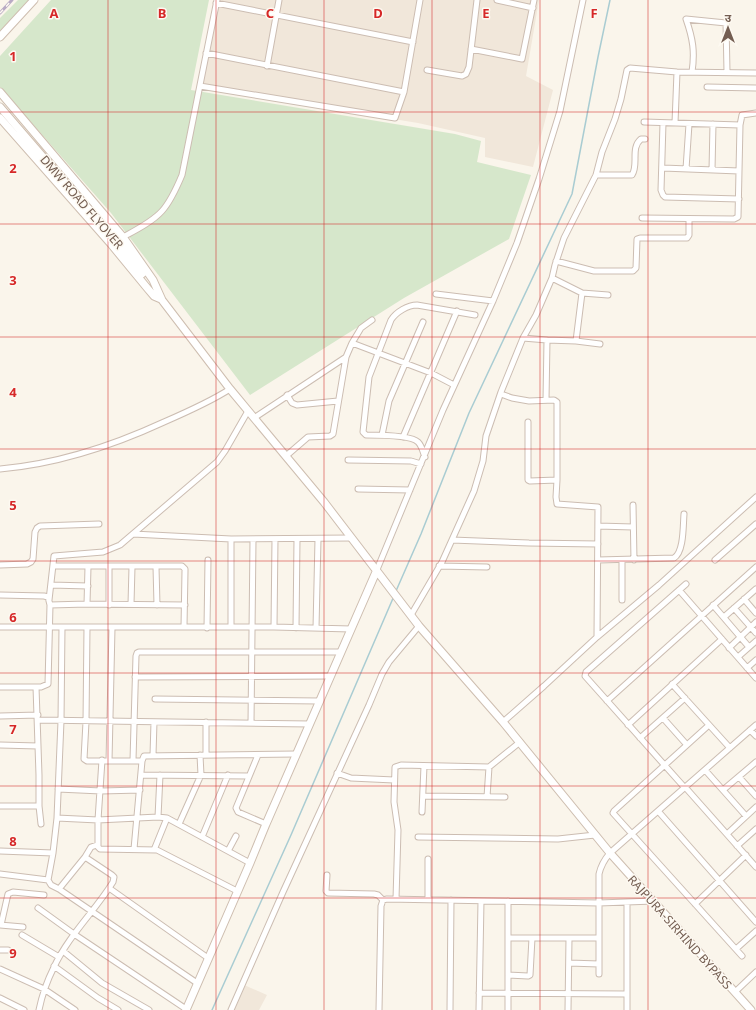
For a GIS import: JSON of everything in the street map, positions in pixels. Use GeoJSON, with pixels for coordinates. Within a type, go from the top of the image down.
{"type":"FeatureCollection","features":[{"type":"Feature","properties":{"kind":"main road"},"geometry":{"type":"LineString","coordinates":[[0,37],[34,0]]}},
{"type":"Feature","properties":{"kind":"main road"},"geometry":{"type":"LineString","coordinates":[[0,92],[123,237],[152,280],[162,300]]}},
{"type":"Feature","properties":{"kind":"main road","name":"DMW ROAD FLYOVER"},"geometry":{"type":"LineString","coordinates":[[0,107],[118,241],[162,300]]}},
{"type":"Feature","properties":{"kind":"main road"},"geometry":{"type":"LineString","coordinates":[[0,118],[111,244],[154,296],[162,300]]}},
{"type":"Feature","properties":{"kind":"main road","name":"RAJPURA-SIRHIND BYPASS"},"geometry":{"type":"LineString","coordinates":[[162,300],[230,389],[324,502],[419,626],[520,742],[610,853],[751,1010]]}},
{"type":"Feature","properties":{"kind":"main road"},"geometry":{"type":"LineString","coordinates":[[186,1009],[330,676],[378,574]]}},
{"type":"Feature","properties":{"kind":"street"},"geometry":{"type":"LineString","coordinates":[[267,66],[279,0]]}},
{"type":"Feature","properties":{"kind":"street"},"geometry":{"type":"LineString","coordinates":[[200,86],[395,118],[404,92],[420,0]]}},
{"type":"Feature","properties":{"kind":"street"},"geometry":{"type":"LineString","coordinates":[[427,70],[462,76],[466,74],[468,70],[477,0]]}},
{"type":"Feature","properties":{"kind":"street"},"geometry":{"type":"LineString","coordinates":[[497,0],[533,8]]}},
{"type":"Feature","properties":{"kind":"street"},"geometry":{"type":"LineString","coordinates":[[471,49],[522,59],[534,0]]}},
{"type":"Feature","properties":{"kind":"street"},"geometry":{"type":"LineString","coordinates":[[378,574],[410,490],[454,384],[493,301],[517,243],[560,111],[583,0]]}},
{"type":"Feature","properties":{"kind":"street"},"geometry":{"type":"LineString","coordinates":[[123,237],[152,220],[162,211],[182,175],[216,2],[413,42]]}},
{"type":"Feature","properties":{"kind":"street"},"geometry":{"type":"LineString","coordinates":[[692,72],[694,50],[693,41],[686,19],[726,23],[727,72]]}},
{"type":"Feature","properties":{"kind":"street"},"geometry":{"type":"LineString","coordinates":[[206,53],[404,92]]}},
{"type":"Feature","properties":{"kind":"street"},"geometry":{"type":"LineString","coordinates":[[409,612],[439,566],[474,491],[483,461],[486,436],[500,394],[523,338],[536,315],[552,278],[564,238],[596,175],[602,152],[621,99],[627,70],[630,68],[677,72],[756,73]]}},
{"type":"Feature","properties":{"kind":"street"},"geometry":{"type":"LineString","coordinates":[[675,123],[677,72]]}},
{"type":"Feature","properties":{"kind":"street"},"geometry":{"type":"LineString","coordinates":[[707,87],[756,88]]}},
{"type":"Feature","properties":{"kind":"street"},"geometry":{"type":"LineString","coordinates":[[642,218],[689,219],[738,217],[740,125],[742,115],[756,113]]}},
{"type":"Feature","properties":{"kind":"street"},"geometry":{"type":"LineString","coordinates":[[644,122],[740,125]]}},
{"type":"Feature","properties":{"kind":"street"},"geometry":{"type":"LineString","coordinates":[[663,123],[662,195],[665,197],[739,199]]}},
{"type":"Feature","properties":{"kind":"street"},"geometry":{"type":"LineString","coordinates":[[686,169],[688,124]]}},
{"type":"Feature","properties":{"kind":"street"},"geometry":{"type":"LineString","coordinates":[[712,170],[713,124]]}},
{"type":"Feature","properties":{"kind":"street"},"geometry":{"type":"LineString","coordinates":[[596,175],[632,175],[634,170],[637,143],[641,139],[645,139]]}},
{"type":"Feature","properties":{"kind":"street"},"geometry":{"type":"LineString","coordinates":[[663,168],[739,171]]}},
{"type":"Feature","properties":{"kind":"street"},"geometry":{"type":"LineString","coordinates":[[556,261],[594,271],[633,271],[636,268],[637,239],[687,238],[689,236],[689,219]]}},
{"type":"Feature","properties":{"kind":"street"},"geometry":{"type":"LineString","coordinates":[[552,278],[582,293],[608,295]]}},
{"type":"Feature","properties":{"kind":"street"},"geometry":{"type":"LineString","coordinates":[[576,341],[582,293]]}},
{"type":"Feature","properties":{"kind":"street"},"geometry":{"type":"LineString","coordinates":[[436,294],[493,301]]}},
{"type":"Feature","properties":{"kind":"street"},"geometry":{"type":"LineString","coordinates":[[424,457],[422,448],[418,442],[403,437],[366,435],[363,431],[369,377],[394,316],[410,306],[417,305],[475,315]]}},
{"type":"Feature","properties":{"kind":"street"},"geometry":{"type":"LineString","coordinates":[[403,437],[457,311]]}},
{"type":"Feature","properties":{"kind":"street"},"geometry":{"type":"LineString","coordinates":[[286,456],[308,437],[332,436],[334,433],[346,357],[361,328],[372,320]]}},
{"type":"Feature","properties":{"kind":"street"},"geometry":{"type":"LineString","coordinates":[[382,435],[389,401],[423,322]]}},
{"type":"Feature","properties":{"kind":"street"},"geometry":{"type":"LineString","coordinates":[[523,338],[600,344]]}},
{"type":"Feature","properties":{"kind":"street"},"geometry":{"type":"LineString","coordinates":[[546,400],[547,340]]}},
{"type":"Feature","properties":{"kind":"street"},"geometry":{"type":"LineString","coordinates":[[352,343],[430,373],[454,384]]}},
{"type":"Feature","properties":{"kind":"street"},"geometry":{"type":"LineString","coordinates":[[254,418],[346,357]]}},
{"type":"Feature","properties":{"kind":"street"},"geometry":{"type":"LineString","coordinates":[[0,469],[32,465],[91,451],[131,437],[180,415],[230,389]]}},
{"type":"Feature","properties":{"kind":"street"},"geometry":{"type":"LineString","coordinates":[[500,394],[522,400],[554,400],[558,404],[557,504],[596,506],[598,510],[597,637]]}},
{"type":"Feature","properties":{"kind":"street"},"geometry":{"type":"LineString","coordinates":[[287,395],[292,402],[297,405],[338,401]]}},
{"type":"Feature","properties":{"kind":"street"},"geometry":{"type":"LineString","coordinates":[[0,687],[36,687],[45,686],[48,684],[49,626],[53,558],[56,555],[103,552],[120,545],[217,462],[225,452],[248,411]]}},
{"type":"Feature","properties":{"kind":"street"},"geometry":{"type":"LineString","coordinates":[[528,422],[528,480],[557,480]]}},
{"type":"Feature","properties":{"kind":"street"},"geometry":{"type":"LineString","coordinates":[[348,460],[411,461],[421,464]]}},
{"type":"Feature","properties":{"kind":"street"},"geometry":{"type":"LineString","coordinates":[[358,489],[410,490]]}},
{"type":"Feature","properties":{"kind":"street"},"geometry":{"type":"LineString","coordinates":[[503,722],[597,637],[659,585],[756,497]]}},
{"type":"Feature","properties":{"kind":"street"},"geometry":{"type":"LineString","coordinates":[[633,505],[634,560]]}},
{"type":"Feature","properties":{"kind":"street"},"geometry":{"type":"LineString","coordinates":[[598,560],[674,558],[677,556],[682,543],[684,514]]}},
{"type":"Feature","properties":{"kind":"street"},"geometry":{"type":"LineString","coordinates":[[0,565],[27,564],[31,562],[33,559],[35,532],[40,526],[100,524]]}},
{"type":"Feature","properties":{"kind":"street"},"geometry":{"type":"LineString","coordinates":[[715,560],[756,524]]}},
{"type":"Feature","properties":{"kind":"street"},"geometry":{"type":"LineString","coordinates":[[598,526],[633,527]]}},
{"type":"Feature","properties":{"kind":"street"},"geometry":{"type":"LineString","coordinates":[[133,534],[253,540],[351,538]]}},
{"type":"Feature","properties":{"kind":"street"},"geometry":{"type":"LineString","coordinates":[[316,628],[318,538]]}},
{"type":"Feature","properties":{"kind":"street"},"geometry":{"type":"LineString","coordinates":[[230,539],[231,627]]}},
{"type":"Feature","properties":{"kind":"street"},"geometry":{"type":"LineString","coordinates":[[274,627],[275,539]]}},
{"type":"Feature","properties":{"kind":"street"},"geometry":{"type":"LineString","coordinates":[[296,628],[297,539]]}},
{"type":"Feature","properties":{"kind":"street"},"geometry":{"type":"LineString","coordinates":[[251,723],[253,540]]}},
{"type":"Feature","properties":{"kind":"street"},"geometry":{"type":"LineString","coordinates":[[452,540],[598,544]]}},
{"type":"Feature","properties":{"kind":"street"},"geometry":{"type":"LineString","coordinates":[[207,628],[208,560]]}},
{"type":"Feature","properties":{"kind":"street"},"geometry":{"type":"LineString","coordinates":[[622,560],[622,600]]}},
{"type":"Feature","properties":{"kind":"street"},"geometry":{"type":"LineString","coordinates":[[53,566],[182,566],[185,569],[184,627]]}},
{"type":"Feature","properties":{"kind":"street"},"geometry":{"type":"LineString","coordinates":[[439,566],[487,567]]}},
{"type":"Feature","properties":{"kind":"street"},"geometry":{"type":"LineString","coordinates":[[87,604],[88,567]]}},
{"type":"Feature","properties":{"kind":"street"},"geometry":{"type":"LineString","coordinates":[[108,604],[109,567]]}},
{"type":"Feature","properties":{"kind":"street"},"geometry":{"type":"LineString","coordinates":[[131,604],[132,567]]}},
{"type":"Feature","properties":{"kind":"street"},"geometry":{"type":"LineString","coordinates":[[156,567],[157,605]]}},
{"type":"Feature","properties":{"kind":"street"},"geometry":{"type":"LineString","coordinates":[[607,701],[701,615],[755,569]]}},
{"type":"Feature","properties":{"kind":"street"},"geometry":{"type":"LineString","coordinates":[[686,584],[586,672],[585,676],[756,867]]}},
{"type":"Feature","properties":{"kind":"street"},"geometry":{"type":"LineString","coordinates":[[51,585],[88,586]]}},
{"type":"Feature","properties":{"kind":"street"},"geometry":{"type":"LineString","coordinates":[[724,617],[756,589]]}},
{"type":"Feature","properties":{"kind":"street"},"geometry":{"type":"LineString","coordinates":[[679,590],[756,678]]}},
{"type":"Feature","properties":{"kind":"street"},"geometry":{"type":"LineString","coordinates":[[0,595],[44,596],[48,598],[50,603]]}},
{"type":"Feature","properties":{"kind":"street"},"geometry":{"type":"LineString","coordinates":[[744,599],[756,613]]}},
{"type":"Feature","properties":{"kind":"street"},"geometry":{"type":"LineString","coordinates":[[50,603],[184,605]]}},
{"type":"Feature","properties":{"kind":"street"},"geometry":{"type":"LineString","coordinates":[[713,605],[749,647]]}},
{"type":"Feature","properties":{"kind":"street"},"geometry":{"type":"LineString","coordinates":[[734,608],[756,633]]}},
{"type":"Feature","properties":{"kind":"street"},"geometry":{"type":"LineString","coordinates":[[729,648],[756,622]]}},
{"type":"Feature","properties":{"kind":"street"},"geometry":{"type":"LineString","coordinates":[[231,1010],[382,674],[389,662],[419,626]]}},
{"type":"Feature","properties":{"kind":"street"},"geometry":{"type":"LineString","coordinates":[[0,627],[274,627],[351,629]]}},
{"type":"Feature","properties":{"kind":"street"},"geometry":{"type":"LineString","coordinates":[[62,627],[61,721],[57,818],[54,853],[48,880],[51,885],[198,983]]}},
{"type":"Feature","properties":{"kind":"street"},"geometry":{"type":"LineString","coordinates":[[87,627],[84,760],[142,761]]}},
{"type":"Feature","properties":{"kind":"street"},"geometry":{"type":"LineString","coordinates":[[109,760],[112,628]]}},
{"type":"Feature","properties":{"kind":"street"},"geometry":{"type":"LineString","coordinates":[[628,725],[722,639]]}},
{"type":"Feature","properties":{"kind":"street"},"geometry":{"type":"LineString","coordinates":[[738,657],[756,641]]}},
{"type":"Feature","properties":{"kind":"street"},"geometry":{"type":"LineString","coordinates":[[133,760],[136,653],[341,652]]}},
{"type":"Feature","properties":{"kind":"street"},"geometry":{"type":"LineString","coordinates":[[747,668],[756,660]]}},
{"type":"Feature","properties":{"kind":"street"},"geometry":{"type":"LineString","coordinates":[[135,677],[330,676]]}},
{"type":"Feature","properties":{"kind":"street"},"geometry":{"type":"LineString","coordinates":[[672,684],[730,748]]}},
{"type":"Feature","properties":{"kind":"street"},"geometry":{"type":"LineString","coordinates":[[36,687],[38,718],[39,806],[41,824]]}},
{"type":"Feature","properties":{"kind":"street"},"geometry":{"type":"LineString","coordinates":[[640,738],[685,698]]}},
{"type":"Feature","properties":{"kind":"street"},"geometry":{"type":"LineString","coordinates":[[155,699],[319,701]]}},
{"type":"Feature","properties":{"kind":"street"},"geometry":{"type":"LineString","coordinates":[[0,716],[86,722],[310,724]]}},
{"type":"Feature","properties":{"kind":"street"},"geometry":{"type":"LineString","coordinates":[[663,718],[687,745]]}},
{"type":"Feature","properties":{"kind":"street"},"geometry":{"type":"LineString","coordinates":[[153,755],[154,722]]}},
{"type":"Feature","properties":{"kind":"street"},"geometry":{"type":"LineString","coordinates":[[179,824],[201,775],[206,722]]}},
{"type":"Feature","properties":{"kind":"street"},"geometry":{"type":"LineString","coordinates":[[709,725],[614,811],[614,816],[742,956]]}},
{"type":"Feature","properties":{"kind":"street"},"geometry":{"type":"LineString","coordinates":[[599,974],[600,866],[610,853],[756,725]]}},
{"type":"Feature","properties":{"kind":"street"},"geometry":{"type":"LineString","coordinates":[[750,730],[756,736]]}},
{"type":"Feature","properties":{"kind":"street"},"geometry":{"type":"LineString","coordinates":[[396,899],[398,830],[394,802],[394,770],[398,766],[489,767],[520,742]]}},
{"type":"Feature","properties":{"kind":"street"},"geometry":{"type":"LineString","coordinates":[[0,745],[38,746]]}},
{"type":"Feature","properties":{"kind":"street"},"geometry":{"type":"LineString","coordinates":[[134,848],[142,761],[144,756],[296,754]]}},
{"type":"Feature","properties":{"kind":"street"},"geometry":{"type":"LineString","coordinates":[[258,755],[236,806],[236,810],[266,824]]}},
{"type":"Feature","properties":{"kind":"street"},"geometry":{"type":"LineString","coordinates":[[98,846],[98,820],[102,760]]}},
{"type":"Feature","properties":{"kind":"street"},"geometry":{"type":"LineString","coordinates":[[723,790],[756,762]]}},
{"type":"Feature","properties":{"kind":"street"},"geometry":{"type":"LineString","coordinates":[[422,812],[424,766]]}},
{"type":"Feature","properties":{"kind":"street"},"geometry":{"type":"LineString","coordinates":[[487,796],[489,767]]}},
{"type":"Feature","properties":{"kind":"street"},"geometry":{"type":"LineString","coordinates":[[705,770],[746,816]]}},
{"type":"Feature","properties":{"kind":"street"},"geometry":{"type":"LineString","coordinates":[[338,773],[351,778],[394,780]]}},
{"type":"Feature","properties":{"kind":"street"},"geometry":{"type":"LineString","coordinates":[[141,775],[249,776]]}},
{"type":"Feature","properties":{"kind":"street"},"geometry":{"type":"LineString","coordinates":[[158,817],[160,775]]}},
{"type":"Feature","properties":{"kind":"street"},"geometry":{"type":"LineString","coordinates":[[202,837],[228,775]]}},
{"type":"Feature","properties":{"kind":"street"},"geometry":{"type":"LineString","coordinates":[[739,777],[756,796]]}},
{"type":"Feature","properties":{"kind":"street"},"geometry":{"type":"LineString","coordinates":[[58,790],[140,790]]}},
{"type":"Feature","properties":{"kind":"street"},"geometry":{"type":"LineString","coordinates":[[423,796],[505,797]]}},
{"type":"Feature","properties":{"kind":"street"},"geometry":{"type":"LineString","coordinates":[[0,806],[39,806]]}},
{"type":"Feature","properties":{"kind":"street"},"geometry":{"type":"LineString","coordinates":[[727,834],[756,807]]}},
{"type":"Feature","properties":{"kind":"street"},"geometry":{"type":"LineString","coordinates":[[658,811],[756,922]]}},
{"type":"Feature","properties":{"kind":"street"},"geometry":{"type":"LineString","coordinates":[[57,818],[98,820],[137,817],[166,818],[250,863]]}},
{"type":"Feature","properties":{"kind":"street"},"geometry":{"type":"LineString","coordinates":[[154,850],[166,818]]}},
{"type":"Feature","properties":{"kind":"street"},"geometry":{"type":"LineString","coordinates":[[737,846],[756,829]]}},
{"type":"Feature","properties":{"kind":"street"},"geometry":{"type":"LineString","coordinates":[[418,837],[558,839],[595,835]]}},
{"type":"Feature","properties":{"kind":"street"},"geometry":{"type":"LineString","coordinates":[[228,851],[236,836]]}},
{"type":"Feature","properties":{"kind":"street"},"geometry":{"type":"LineString","coordinates":[[59,889],[85,857],[91,847],[98,846],[100,848],[134,848],[163,852],[237,891]]}},
{"type":"Feature","properties":{"kind":"street"},"geometry":{"type":"LineString","coordinates":[[0,851],[54,853]]}},
{"type":"Feature","properties":{"kind":"street"},"geometry":{"type":"LineString","coordinates":[[695,904],[746,855]]}},
{"type":"Feature","properties":{"kind":"street"},"geometry":{"type":"LineString","coordinates":[[39,1010],[44,988],[59,957],[74,934],[113,882],[114,877],[85,857]]}},
{"type":"Feature","properties":{"kind":"street"},"geometry":{"type":"LineString","coordinates":[[428,859],[428,899]]}},
{"type":"Feature","properties":{"kind":"street"},"geometry":{"type":"LineString","coordinates":[[0,874],[48,880]]}},
{"type":"Feature","properties":{"kind":"street"},"geometry":{"type":"LineString","coordinates":[[327,875],[326,891],[328,893],[374,894],[383,900],[428,899],[599,903],[654,901]]}},
{"type":"Feature","properties":{"kind":"street"},"geometry":{"type":"LineString","coordinates":[[109,888],[208,958]]}},
{"type":"Feature","properties":{"kind":"street"},"geometry":{"type":"LineString","coordinates":[[23,927],[0,925],[8,894],[12,892],[44,895]]}},
{"type":"Feature","properties":{"kind":"street"},"geometry":{"type":"LineString","coordinates":[[379,1010],[381,906],[383,900]]}},
{"type":"Feature","properties":{"kind":"street"},"geometry":{"type":"LineString","coordinates":[[450,1010],[451,900]]}},
{"type":"Feature","properties":{"kind":"street"},"geometry":{"type":"LineString","coordinates":[[479,1010],[481,901]]}},
{"type":"Feature","properties":{"kind":"street"},"geometry":{"type":"LineString","coordinates":[[508,901],[508,1010]]}},
{"type":"Feature","properties":{"kind":"street"},"geometry":{"type":"LineString","coordinates":[[627,902],[627,1010]]}},
{"type":"Feature","properties":{"kind":"street"},"geometry":{"type":"LineString","coordinates":[[38,908],[186,1009]]}},
{"type":"Feature","properties":{"kind":"street"},"geometry":{"type":"LineString","coordinates":[[736,949],[756,931]]}},
{"type":"Feature","properties":{"kind":"street"},"geometry":{"type":"LineString","coordinates":[[22,935],[59,957]]}},
{"type":"Feature","properties":{"kind":"street"},"geometry":{"type":"LineString","coordinates":[[508,938],[599,938]]}},
{"type":"Feature","properties":{"kind":"street"},"geometry":{"type":"LineString","coordinates":[[508,975],[530,975],[532,938]]}},
{"type":"Feature","properties":{"kind":"street"},"geometry":{"type":"LineString","coordinates":[[568,1010],[569,938]]}},
{"type":"Feature","properties":{"kind":"street"},"geometry":{"type":"LineString","coordinates":[[0,950],[8,950]]}},
{"type":"Feature","properties":{"kind":"street"},"geometry":{"type":"LineString","coordinates":[[63,951],[102,983],[149,1010]]}},
{"type":"Feature","properties":{"kind":"street"},"geometry":{"type":"LineString","coordinates":[[569,963],[599,964]]}},
{"type":"Feature","properties":{"kind":"street"},"geometry":{"type":"LineString","coordinates":[[54,966],[98,998],[118,1010]]}},
{"type":"Feature","properties":{"kind":"street"},"geometry":{"type":"LineString","coordinates":[[0,969],[44,988],[75,1010]]}},
{"type":"Feature","properties":{"kind":"street"},"geometry":{"type":"LineString","coordinates":[[735,992],[756,972]]}},
{"type":"Feature","properties":{"kind":"street"},"geometry":{"type":"LineString","coordinates":[[479,993],[627,994]]}},
{"type":"Feature","properties":{"kind":"street"},"geometry":{"type":"LineString","coordinates":[[0,998],[24,1010]]}},
{"type":"Feature","properties":{"kind":"shaded area"},"geometry":{"type":"Polygon","coordinates":[[[214,0],[539,0],[526,76],[553,90],[533,167],[485,157],[485,138],[418,123],[197,87],[214,0]]]}},
{"type":"Feature","properties":{"kind":"shaded area"},"geometry":{"type":"Polygon","coordinates":[[[242,984],[267,995],[259,1010],[230,1010],[242,984]]]}},
{"type":"Feature","properties":{"kind":"green space"},"geometry":{"type":"Polygon","coordinates":[[[18,0],[32,0],[0,34],[0,18],[18,0]]]}},
{"type":"Feature","properties":{"kind":"green space"},"geometry":{"type":"Polygon","coordinates":[[[51,0],[209,0],[191,90],[455,134],[481,141],[477,162],[531,175],[509,239],[404,298],[250,395],[111,213],[0,87],[0,56],[51,0]]]}},
{"type":"Feature","properties":{"kind":"waterway"},"geometry":{"type":"LineString","coordinates":[[396,591],[421,534],[469,413],[572,194],[610,0]]}},
{"type":"Feature","properties":{"kind":"waterway"},"geometry":{"type":"LineString","coordinates":[[212,1010],[291,835],[394,596]]}},
{"type":"Feature","properties":{"kind":"railway"},"geometry":{"type":"LineString","coordinates":[[0,13],[12,0]]}}]}
